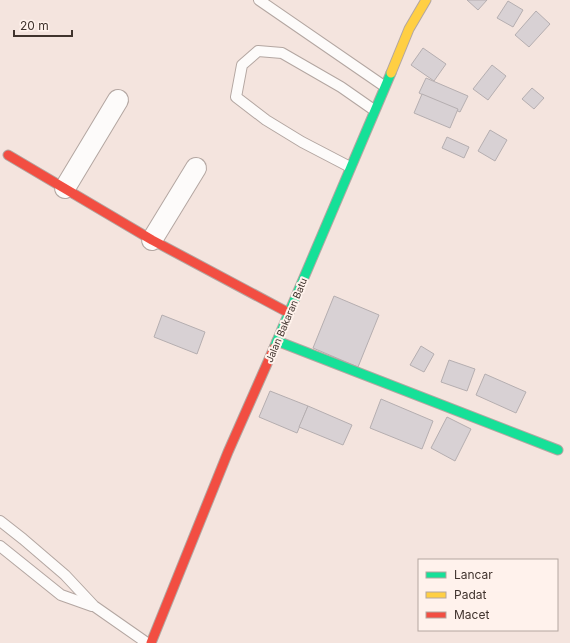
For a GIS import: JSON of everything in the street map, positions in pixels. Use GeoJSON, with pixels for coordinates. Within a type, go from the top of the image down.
{"type":"FeatureCollection","features":[{"type":"Feature","properties":{"kind":"main road","name":"Jalan Bakaran Batu"},"geometry":{"type":"LineString","coordinates":[[151,643],[228,452],[289,313],[384,86],[409,29],[426,0]]}},
{"type":"Feature","properties":{"kind":"main road"},"geometry":{"type":"LineString","coordinates":[[8,155],[152,240],[289,313]]}},
{"type":"Feature","properties":{"kind":"main road"},"geometry":{"type":"LineString","coordinates":[[277,341],[558,450]]}},
{"type":"Feature","properties":{"kind":"street"},"geometry":{"type":"LineString","coordinates":[[65,188],[118,100]]}},
{"type":"Feature","properties":{"kind":"street"},"geometry":{"type":"LineString","coordinates":[[152,240],[196,168]]}},
{"type":"Feature","properties":{"kind":"lane"},"geometry":{"type":"LineString","coordinates":[[260,0],[384,86]]}},
{"type":"Feature","properties":{"kind":"lane"},"geometry":{"type":"LineString","coordinates":[[350,167],[302,142],[266,120],[236,97],[242,65],[258,51],[282,53],[341,87],[374,110]]}},
{"type":"Feature","properties":{"kind":"lane"},"geometry":{"type":"LineString","coordinates":[[0,521],[66,574],[94,606],[148,643]]}},
{"type":"Feature","properties":{"kind":"lane"},"geometry":{"type":"LineString","coordinates":[[0,546],[61,594],[94,606]]}},
{"type":"Feature","properties":{"kind":"building"},"geometry":{"type":"Polygon","coordinates":[[[467,0],[487,0],[478,10],[467,0]]]}},
{"type":"Feature","properties":{"kind":"building"},"geometry":{"type":"Polygon","coordinates":[[[508,1],[523,10],[513,27],[497,18],[508,1]]]}},
{"type":"Feature","properties":{"kind":"building"},"geometry":{"type":"Polygon","coordinates":[[[536,11],[550,24],[529,47],[515,35],[536,11]]]}},
{"type":"Feature","properties":{"kind":"building"},"geometry":{"type":"Polygon","coordinates":[[[423,48],[446,64],[434,81],[411,65],[423,48]]]}},
{"type":"Feature","properties":{"kind":"building"},"geometry":{"type":"Polygon","coordinates":[[[492,65],[506,76],[488,100],[473,89],[492,65]]]}},
{"type":"Feature","properties":{"kind":"building"},"geometry":{"type":"Polygon","coordinates":[[[426,78],[468,96],[460,112],[419,93],[426,78]]]}},
{"type":"Feature","properties":{"kind":"building"},"geometry":{"type":"Polygon","coordinates":[[[532,88],[544,98],[534,109],[522,99],[532,88]]]}},
{"type":"Feature","properties":{"kind":"building"},"geometry":{"type":"Polygon","coordinates":[[[422,94],[458,109],[450,128],[414,113],[422,94]]]}},
{"type":"Feature","properties":{"kind":"building"},"geometry":{"type":"Polygon","coordinates":[[[490,130],[507,140],[495,161],[478,151],[490,130]]]}},
{"type":"Feature","properties":{"kind":"building"},"geometry":{"type":"Polygon","coordinates":[[[447,137],[469,147],[464,158],[442,148],[447,137]]]}},
{"type":"Feature","properties":{"kind":"building"},"geometry":{"type":"Polygon","coordinates":[[[334,296],[379,315],[358,367],[313,348],[334,296]]]}},
{"type":"Feature","properties":{"kind":"building"},"geometry":{"type":"Polygon","coordinates":[[[162,315],[205,332],[197,354],[154,337],[162,315]]]}},
{"type":"Feature","properties":{"kind":"building"},"geometry":{"type":"Polygon","coordinates":[[[421,346],[434,354],[424,372],[410,365],[421,346]]]}},
{"type":"Feature","properties":{"kind":"building"},"geometry":{"type":"Polygon","coordinates":[[[449,360],[475,369],[467,391],[441,382],[449,360]]]}},
{"type":"Feature","properties":{"kind":"building"},"geometry":{"type":"Polygon","coordinates":[[[485,374],[526,392],[516,413],[476,395],[485,374]]]}},
{"type":"Feature","properties":{"kind":"building"},"geometry":{"type":"Polygon","coordinates":[[[270,391],[308,406],[297,433],[259,417],[270,391]]]}},
{"type":"Feature","properties":{"kind":"building"},"geometry":{"type":"Polygon","coordinates":[[[381,399],[433,421],[422,449],[370,428],[381,399]]]}},
{"type":"Feature","properties":{"kind":"building"},"geometry":{"type":"Polygon","coordinates":[[[308,406],[352,425],[343,445],[299,427],[308,406]]]}},
{"type":"Feature","properties":{"kind":"building"},"geometry":{"type":"Polygon","coordinates":[[[447,417],[471,429],[455,461],[431,448],[447,417]]]}},
{"type":"Feature","properties":{"kind":"traffic: fast"},"geometry":{"type":"LineString","coordinates":[[274,348],[391,73]]}},
{"type":"Feature","properties":{"kind":"traffic: fast"},"geometry":{"type":"LineString","coordinates":[[277,341],[558,450]]}},
{"type":"Feature","properties":{"kind":"traffic: slow"},"geometry":{"type":"LineString","coordinates":[[391,73],[409,29],[426,0]]}},
{"type":"Feature","properties":{"kind":"traffic: jam"},"geometry":{"type":"LineString","coordinates":[[8,155],[152,240],[289,313]]}},
{"type":"Feature","properties":{"kind":"traffic: jam"},"geometry":{"type":"LineString","coordinates":[[151,643],[228,452],[274,348]]}}]}
